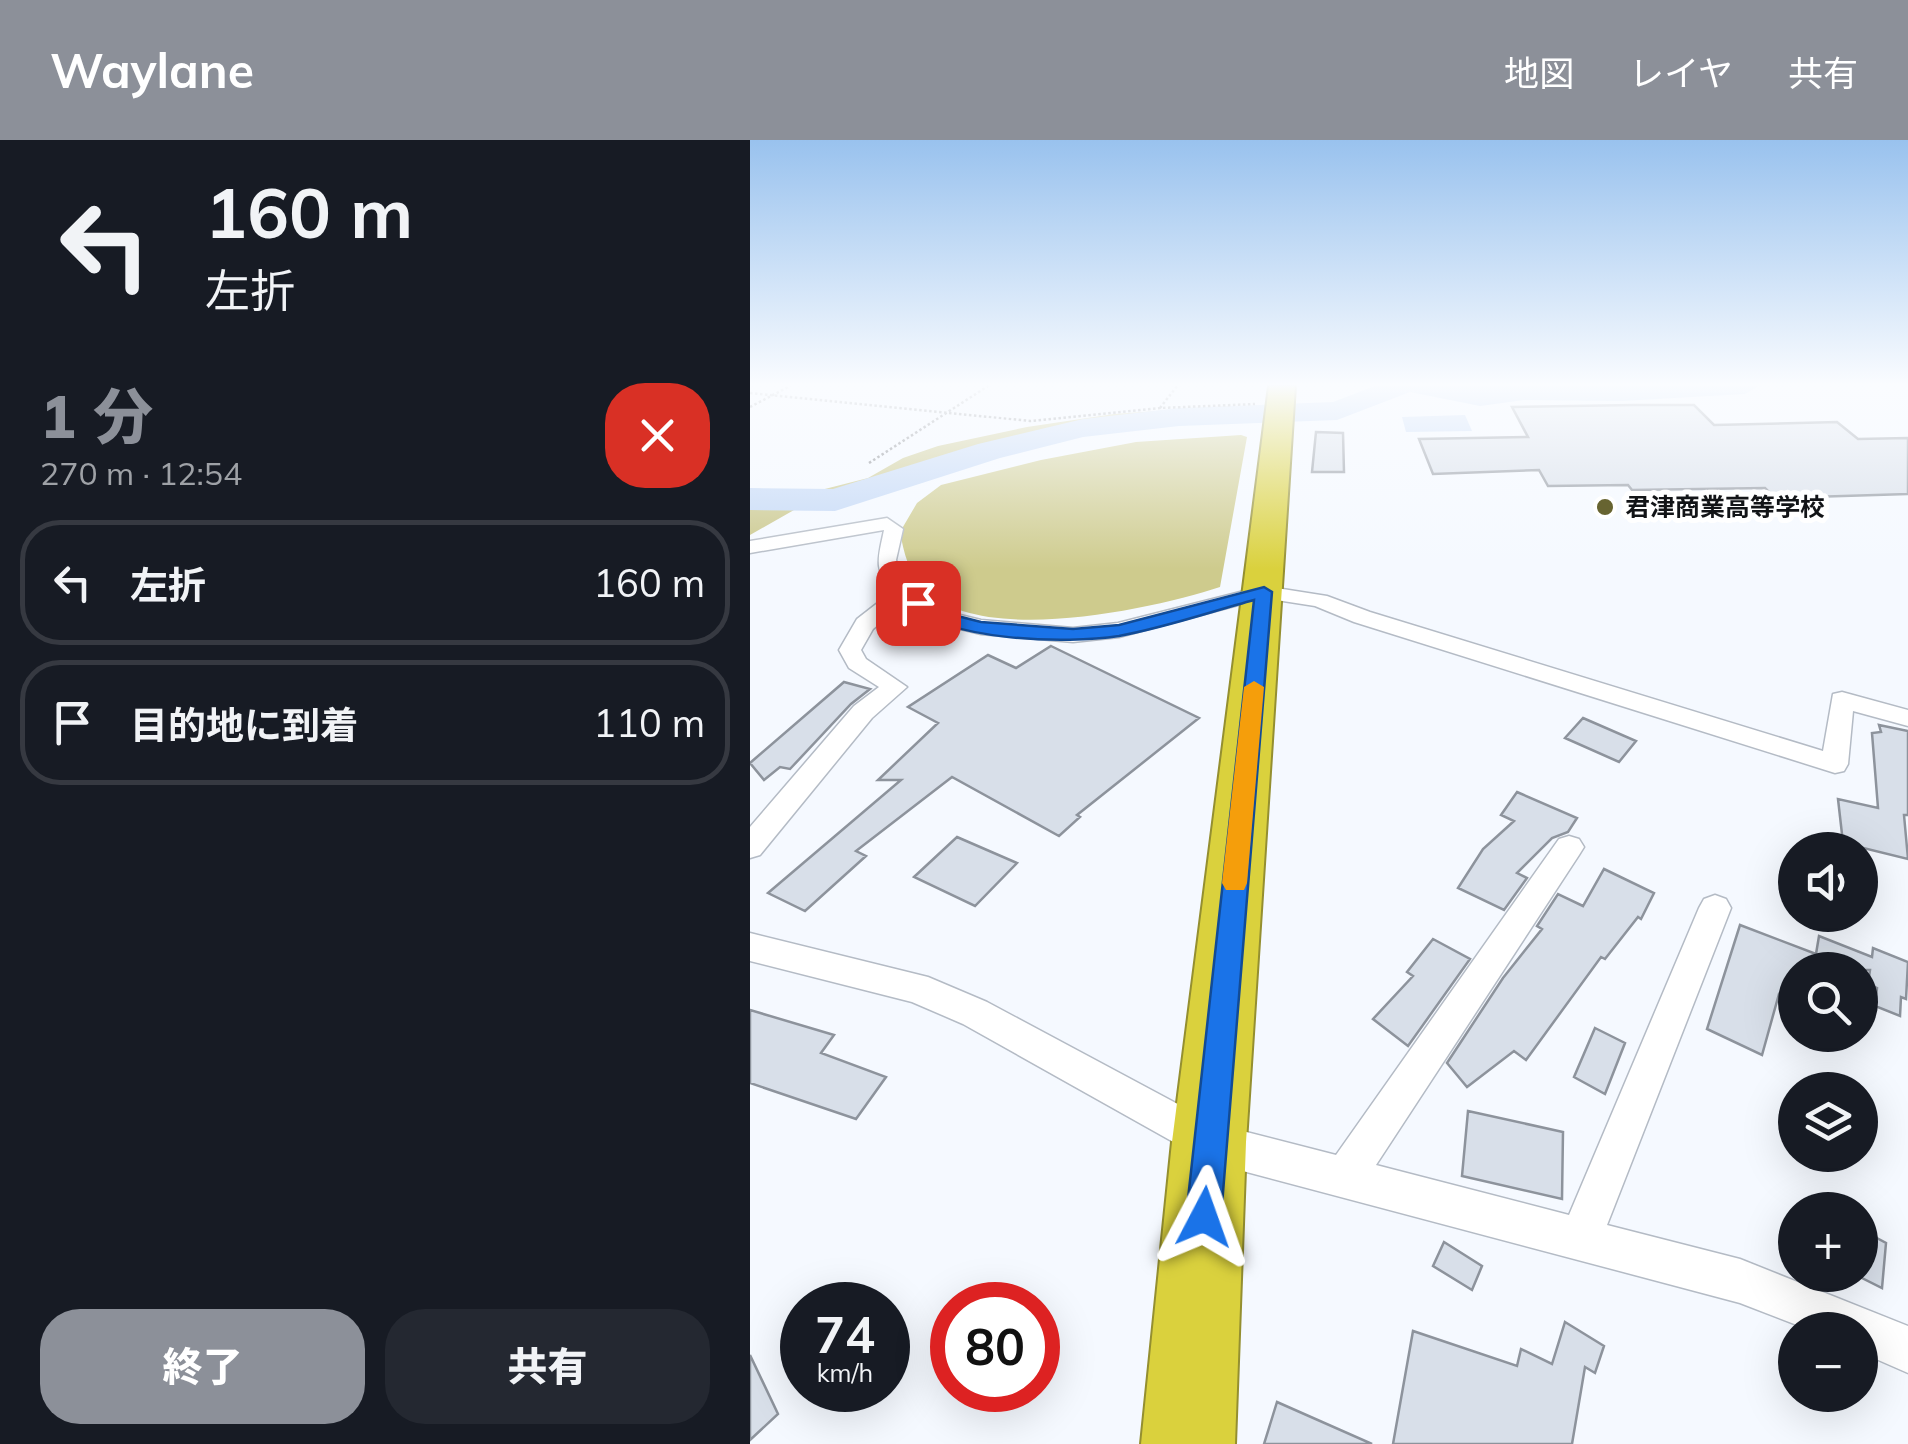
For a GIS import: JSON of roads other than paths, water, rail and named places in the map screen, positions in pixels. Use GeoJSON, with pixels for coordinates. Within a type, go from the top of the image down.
{"type":"FeatureCollection","features":[{"type":"Feature","properties":{"kind":"highway"},"geometry":{"type":"LineString","coordinates":[[1188,1444],[1209,1142],[1276,447]]}},
{"type":"Feature","properties":{"kind":"street"},"geometry":{"type":"LineString","coordinates":[[750,547],[888,524],[894,529],[886,560],[891,578],[905,593],[940,616],[980,627],[1073,634],[1119,630],[1264,592],[1320,600],[1362,617],[1836,764],[1842,700],[1908,718]]}},
{"type":"Feature","properties":{"kind":"street"},"geometry":{"type":"LineString","coordinates":[[750,847],[762,815],[863,712],[895,686],[857,663],[850,650],[854,634],[864,623],[905,593]]}},
{"type":"Feature","properties":{"kind":"street"},"geometry":{"type":"LineString","coordinates":[[1344,1178],[1569,848]]}},
{"type":"Feature","properties":{"kind":"street"},"geometry":{"type":"LineString","coordinates":[[1580,1240],[1715,908]]}},
{"type":"Feature","properties":{"kind":"street"},"geometry":{"type":"LineString","coordinates":[[753,952],[916,988],[975,1012],[1209,1142],[1740,1282],[1838,1318],[1908,1350]]}},
{"type":"Feature","properties":{"kind":"waterway"},"geometry":{"type":"LineString","coordinates":[[750,499],[835,500],[1006,447]]}},
{"type":"Feature","properties":{"kind":"place","name":"君津商業高等学校"},"geometry":{"type":"Point","coordinates":[1605,507]}}]}
